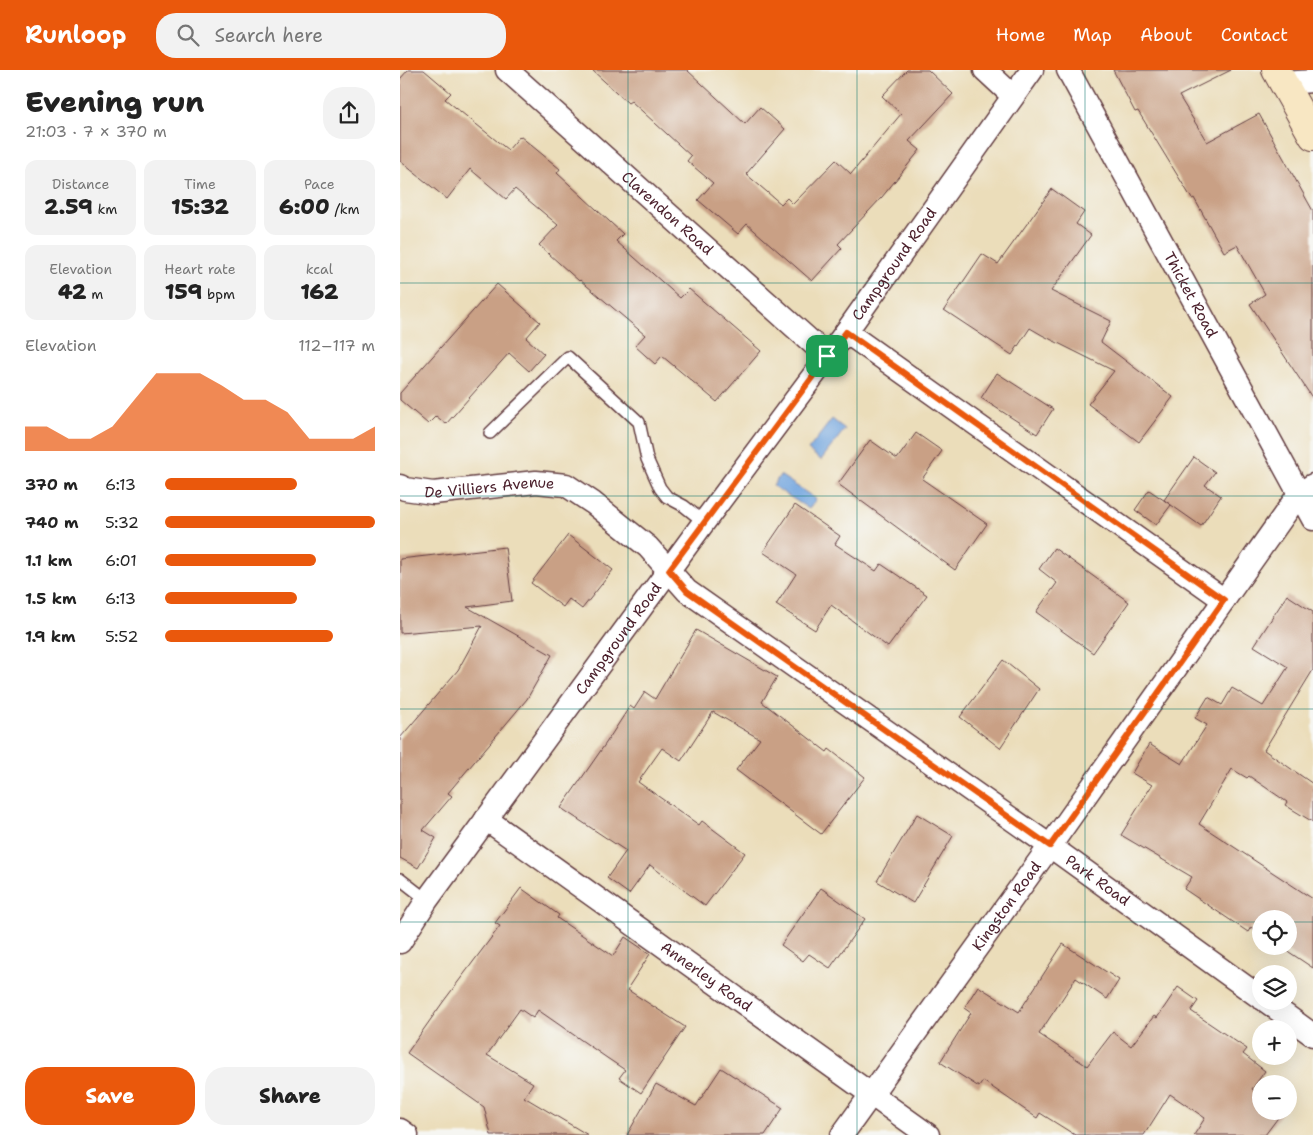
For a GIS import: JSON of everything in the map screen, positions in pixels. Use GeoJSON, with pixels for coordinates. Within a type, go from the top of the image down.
{"type":"FeatureCollection","features":[{"type":"Feature","properties":{"kind":"main road"},"geometry":{"type":"LineString","coordinates":[[1280,76],[1313,136]]}},
{"type":"Feature","properties":{"kind":"street","name":"Clarendon Road"},"geometry":{"type":"LineString","coordinates":[[507,70],[827,356]]}},
{"type":"Feature","properties":{"kind":"street"},"geometry":{"type":"LineString","coordinates":[[985,70],[1013,96]]}},
{"type":"Feature","properties":{"kind":"street","name":"Campground Road"},"geometry":{"type":"LineString","coordinates":[[400,942],[427,900],[486,819],[846,332],[1032,70]]}},
{"type":"Feature","properties":{"kind":"street","name":"Thicket Road"},"geometry":{"type":"LineString","coordinates":[[1068,70],[1306,490],[1313,519]]}},
{"type":"Feature","properties":{"kind":"street"},"geometry":{"type":"LineString","coordinates":[[1280,76],[1313,81]]}},
{"type":"Feature","properties":{"kind":"street"},"geometry":{"type":"LineString","coordinates":[[846,332],[1224,600]]}},
{"type":"Feature","properties":{"kind":"street","name":"De Villiers Avenue"},"geometry":{"type":"LineString","coordinates":[[400,486],[404,489],[433,493],[536,482],[566,485],[592,502],[648,547],[669,570]]}},
{"type":"Feature","properties":{"kind":"street","name":"Kingston Road"},"geometry":{"type":"LineString","coordinates":[[842,1135],[1224,600],[1306,490]]}},
{"type":"Feature","properties":{"kind":"street","name":"Park Road"},"geometry":{"type":"LineString","coordinates":[[669,570],[687,591],[1050,846],[1252,992]]}},
{"type":"Feature","properties":{"kind":"street","name":"Annerley Road"},"geometry":{"type":"LineString","coordinates":[[486,819],[928,1135]]}},
{"type":"Feature","properties":{"kind":"street"},"geometry":{"type":"LineString","coordinates":[[1278,1010],[1313,1035]]}},
{"type":"Feature","properties":{"kind":"street"},"geometry":{"type":"LineString","coordinates":[[400,1130],[407,1135]]}},
{"type":"Feature","properties":{"kind":"lane"},"geometry":{"type":"LineString","coordinates":[[490,433],[568,357],[639,422],[647,459],[660,488],[668,497],[684,506],[704,522]]}},
{"type":"Feature","properties":{"kind":"lane"},"geometry":{"type":"LineString","coordinates":[[400,880],[427,900]]}},
{"type":"Feature","properties":{"kind":"water"},"geometry":{"type":"Polygon","coordinates":[[[832,419],[845,429],[821,460],[808,450],[832,419]]]}},
{"type":"Feature","properties":{"kind":"water"},"geometry":{"type":"Polygon","coordinates":[[[780,475],[816,499],[809,509],[773,486],[780,475]]]}},
{"type":"Feature","properties":{"kind":"building"},"geometry":{"type":"Polygon","coordinates":[[[408,70],[424,70],[451,93],[445,99],[508,150],[520,136],[560,169],[557,173],[623,234],[616,241],[680,298],[689,289],[761,351],[717,402],[662,356],[655,364],[635,346],[645,335],[579,281],[539,245],[558,225],[515,189],[506,199],[470,169],[447,199],[400,161],[400,79],[408,70]]]}},
{"type":"Feature","properties":{"kind":"building"},"geometry":{"type":"Polygon","coordinates":[[[592,70],[687,70],[745,124],[760,107],[785,129],[746,174],[781,204],[787,198],[793,204],[836,160],[851,174],[901,114],[882,96],[907,70],[928,70],[953,94],[909,141],[920,150],[882,197],[838,244],[842,248],[812,281],[747,224],[738,234],[698,200],[713,183],[687,161],[691,156],[631,101],[628,103],[592,70]]]}},
{"type":"Feature","properties":{"kind":"building"},"geometry":{"type":"Polygon","coordinates":[[[1113,70],[1231,70],[1179,96],[1207,142],[1259,114],[1313,211],[1313,399],[1250,304],[1265,294],[1237,245],[1224,252],[1194,198],[1192,199],[1138,111],[1135,112],[1113,70]]]}},
{"type":"Feature","properties":{"kind":"building"},"geometry":{"type":"Polygon","coordinates":[[[1052,189],[1084,212],[1076,224],[1091,235],[1051,291],[1111,321],[1101,342],[1173,397],[1139,442],[1088,404],[1114,371],[1030,328],[1012,355],[944,310],[982,254],[998,264],[1052,189]]]}},
{"type":"Feature","properties":{"kind":"building"},"geometry":{"type":"Polygon","coordinates":[[[497,284],[540,322],[526,338],[544,354],[529,371],[509,353],[446,424],[436,416],[428,424],[400,400],[400,393],[497,284]]]}},
{"type":"Feature","properties":{"kind":"building"},"geometry":{"type":"Polygon","coordinates":[[[997,373],[1053,409],[1037,434],[981,398],[997,373]]]}},
{"type":"Feature","properties":{"kind":"building"},"geometry":{"type":"Polygon","coordinates":[[[916,433],[942,451],[922,479],[987,524],[955,570],[838,484],[870,440],[897,459],[916,433]]]}},
{"type":"Feature","properties":{"kind":"building"},"geometry":{"type":"Polygon","coordinates":[[[1194,457],[1215,472],[1205,485],[1221,496],[1201,526],[1164,500],[1194,457]]]}},
{"type":"Feature","properties":{"kind":"building"},"geometry":{"type":"Polygon","coordinates":[[[1149,490],[1171,505],[1156,525],[1135,510],[1149,490]]]}},
{"type":"Feature","properties":{"kind":"building"},"geometry":{"type":"Polygon","coordinates":[[[795,505],[840,536],[835,544],[876,571],[881,564],[927,595],[888,647],[831,605],[815,630],[776,605],[796,574],[763,552],[795,505]]]}},
{"type":"Feature","properties":{"kind":"building"},"geometry":{"type":"Polygon","coordinates":[[[568,535],[613,570],[582,609],[569,599],[563,607],[531,583],[568,535]]]}},
{"type":"Feature","properties":{"kind":"building"},"geometry":{"type":"Polygon","coordinates":[[[505,547],[512,601],[467,607],[552,655],[527,699],[448,793],[452,796],[423,830],[436,838],[418,868],[400,858],[400,738],[458,670],[482,626],[400,633],[400,559],[505,547]]]}},
{"type":"Feature","properties":{"kind":"building"},"geometry":{"type":"Polygon","coordinates":[[[1054,548],[1129,602],[1093,653],[1036,612],[1057,583],[1039,569],[1054,548]]]}},
{"type":"Feature","properties":{"kind":"building"},"geometry":{"type":"Polygon","coordinates":[[[1287,595],[1313,612],[1313,670],[1264,750],[1313,784],[1313,822],[1285,805],[1287,802],[1249,776],[1247,778],[1232,769],[1199,824],[1313,899],[1313,968],[1294,955],[1297,955],[1297,910],[1252,910],[1252,928],[1248,932],[1184,889],[1192,877],[1121,835],[1152,785],[1132,773],[1149,744],[1182,764],[1207,725],[1195,718],[1208,697],[1222,705],[1232,688],[1263,706],[1288,667],[1254,646],[1287,595]]]}},
{"type":"Feature","properties":{"kind":"building"},"geometry":{"type":"Polygon","coordinates":[[[696,630],[777,677],[762,702],[827,752],[829,749],[865,777],[821,834],[736,770],[760,739],[713,712],[681,761],[662,748],[638,782],[699,825],[702,821],[745,853],[705,906],[650,865],[629,894],[607,878],[626,851],[561,808],[630,706],[634,709],[645,692],[655,699],[696,630]]]}},
{"type":"Feature","properties":{"kind":"building"},"geometry":{"type":"Polygon","coordinates":[[[1003,660],[1039,689],[1000,748],[960,717],[1003,660]]]}},
{"type":"Feature","properties":{"kind":"building"},"geometry":{"type":"Polygon","coordinates":[[[917,814],[953,836],[913,903],[877,881],[917,814]]]}},
{"type":"Feature","properties":{"kind":"building"},"geometry":{"type":"Polygon","coordinates":[[[521,888],[559,915],[557,918],[613,956],[625,937],[650,954],[628,990],[685,1027],[641,1093],[619,1078],[625,1070],[538,1010],[533,1018],[520,1009],[487,1055],[533,1083],[524,1097],[588,1135],[491,1135],[484,1107],[407,1053],[500,926],[495,923],[521,888]]]}},
{"type":"Feature","properties":{"kind":"building"},"geometry":{"type":"Polygon","coordinates":[[[821,888],[865,919],[830,968],[809,954],[803,961],[781,945],[821,888]]]}},
{"type":"Feature","properties":{"kind":"building"},"geometry":{"type":"Polygon","coordinates":[[[1063,944],[1119,980],[1107,999],[1076,978],[1039,1034],[1087,1066],[1113,1032],[1131,1046],[1154,1016],[1157,1018],[1178,987],[1198,1001],[1191,1011],[1247,1049],[1243,1054],[1252,1061],[1252,1065],[1257,1065],[1265,1071],[1262,1075],[1252,1075],[1252,1120],[1276,1120],[1265,1135],[1194,1135],[1205,1118],[1170,1094],[1144,1135],[1075,1135],[1040,1113],[1037,1118],[983,1081],[979,1087],[940,1062],[971,1013],[964,1008],[978,986],[1019,1012],[1063,944]]]}},
{"type":"Feature","properties":{"kind":"building"},"geometry":{"type":"Polygon","coordinates":[[[721,1068],[783,1108],[765,1135],[627,1135],[656,1084],[696,1106],[721,1068]]]}},
{"type":"Feature","properties":{"kind":"route"},"geometry":{"type":"LineString","coordinates":[[846,332],[1224,600],[1050,846],[687,591],[669,570],[827,356],[846,332]]}}]}
